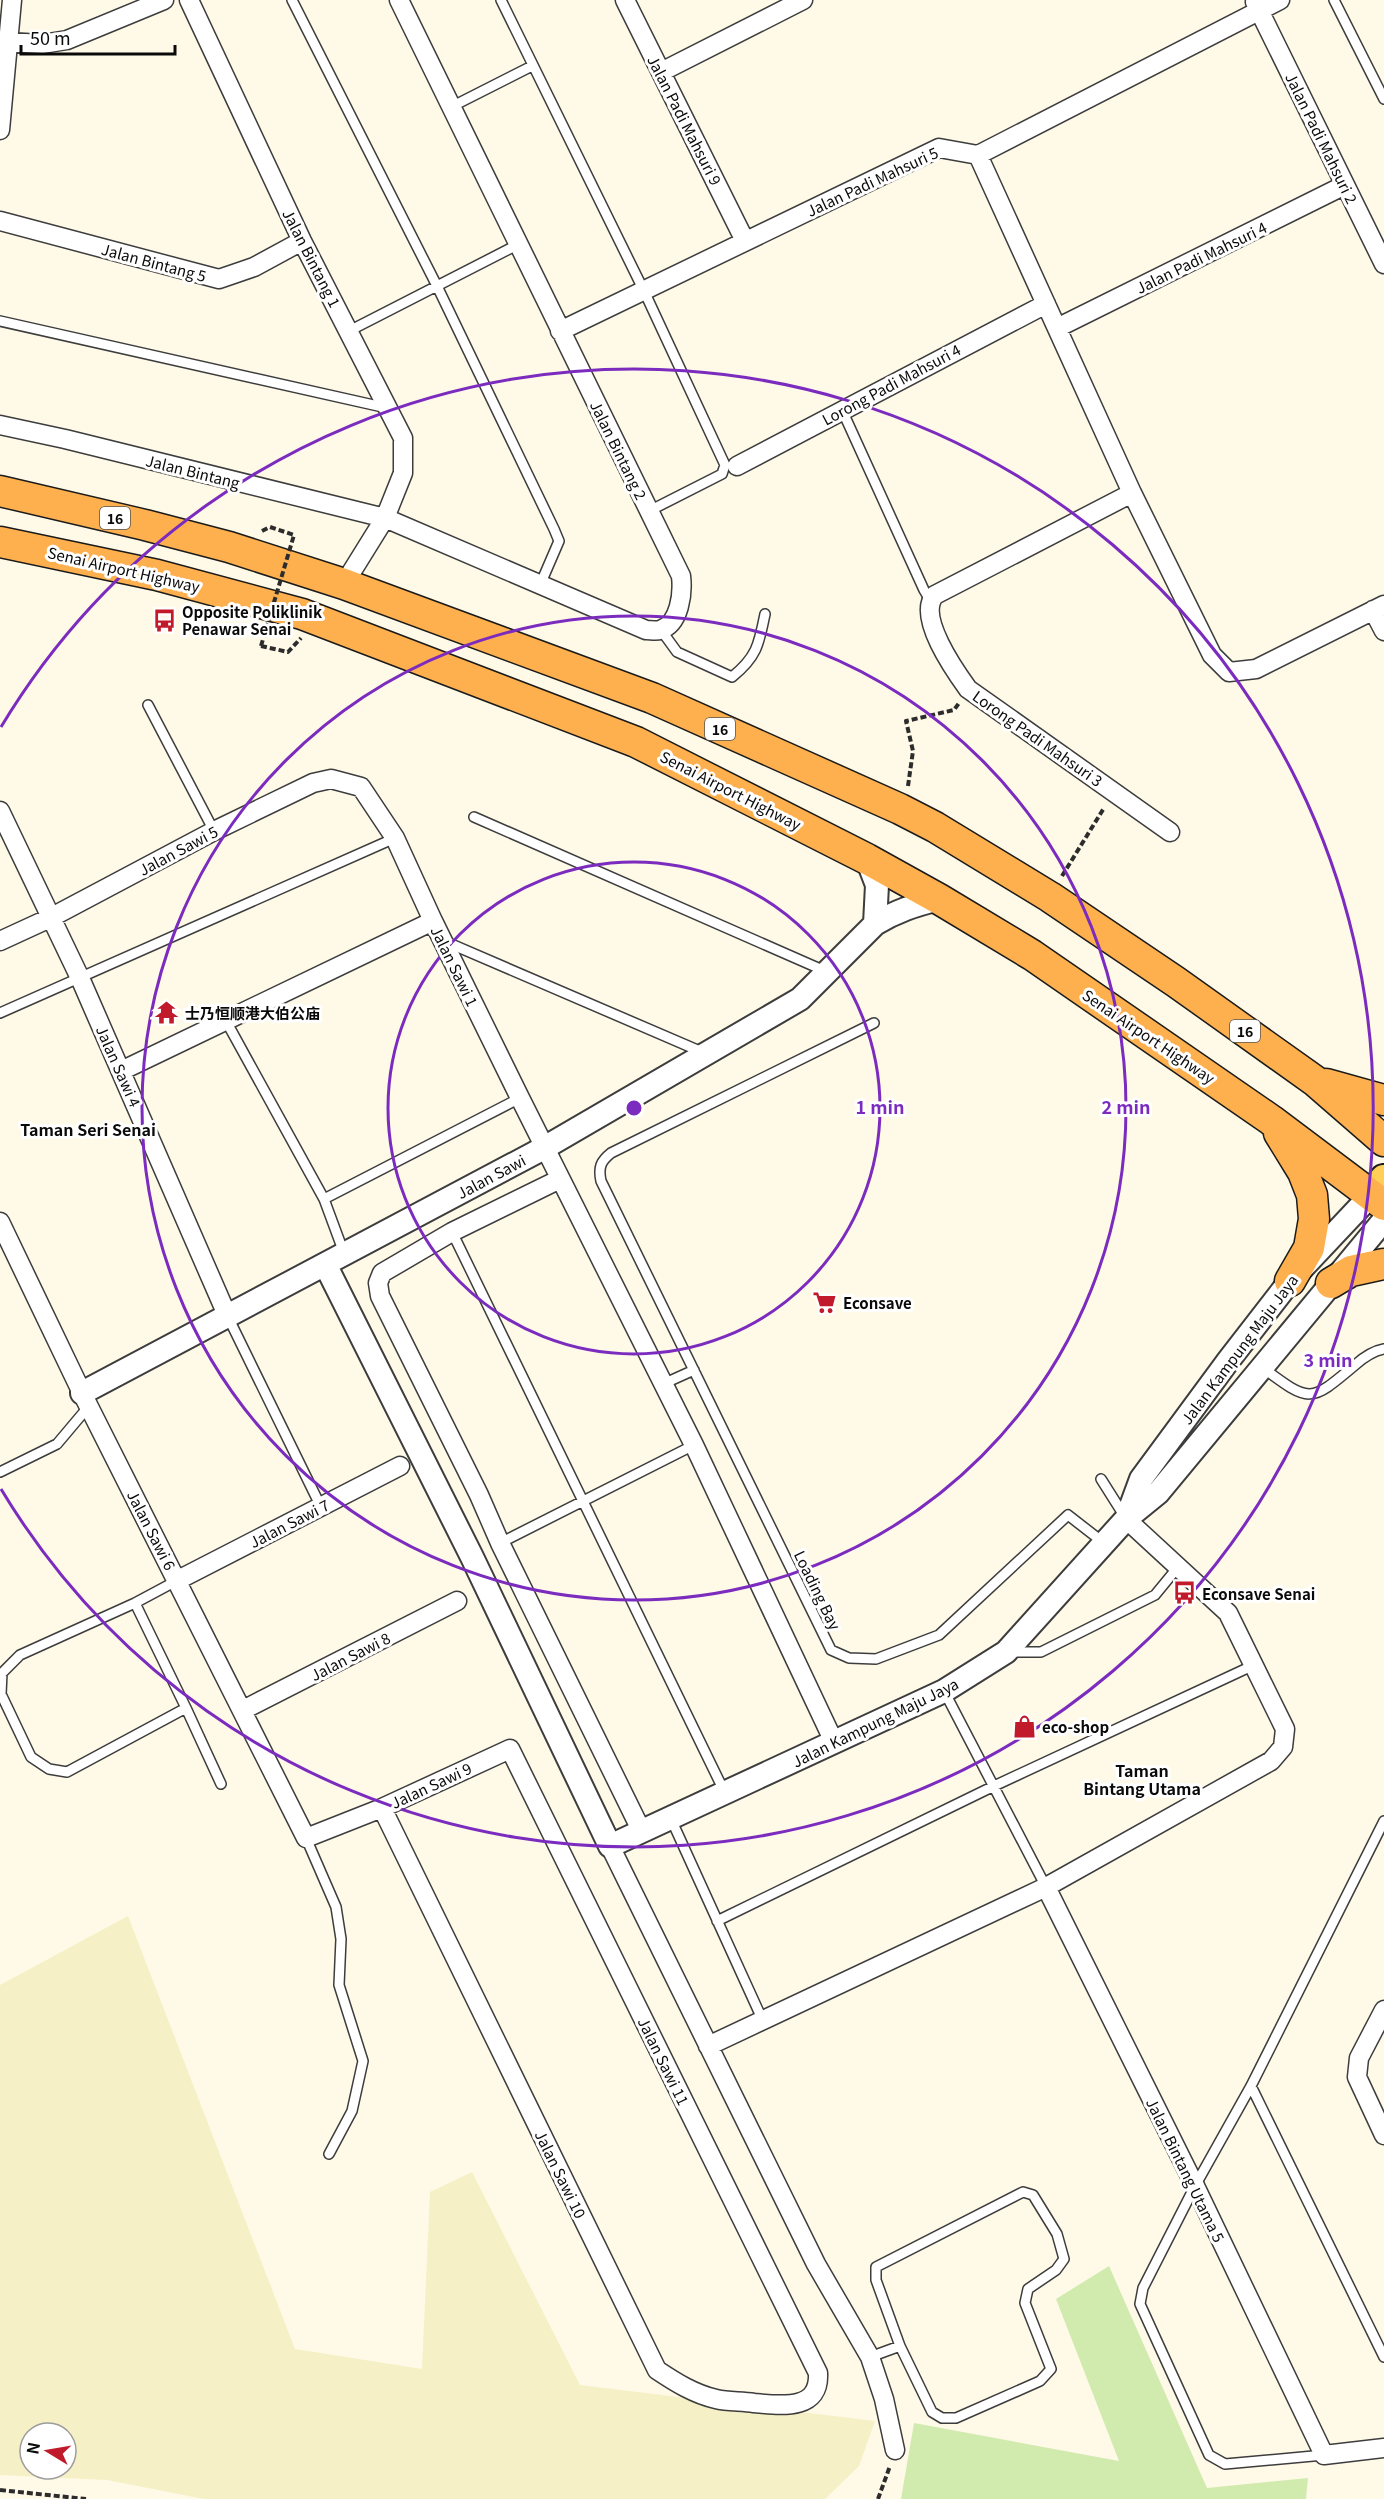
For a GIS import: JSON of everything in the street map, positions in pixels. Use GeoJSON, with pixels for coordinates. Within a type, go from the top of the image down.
{"type":"FeatureCollection","features":[{"type":"Feature","properties":{"kind":"highway","name":"16"},"geometry":{"type":"LineString","coordinates":[[0,492],[208,542],[344,584],[652,698],[900,809],[935,827],[1050,897],[1176,982],[1314,1081],[1384,1141]]}},
{"type":"Feature","properties":{"kind":"highway","name":"Senai Airport Highway"},"geometry":{"type":"LineString","coordinates":[[0,542],[157,575],[317,619],[636,742],[867,859],[1032,955],[1271,1120],[1381,1200]]}},
{"type":"Feature","properties":{"kind":"highway"},"geometry":{"type":"LineString","coordinates":[[1314,1081],[1384,1100]]}},
{"type":"Feature","properties":{"kind":"highway"},"geometry":{"type":"LineString","coordinates":[[1271,1120],[1303,1172],[1312,1195],[1314,1219],[1309,1248],[1290,1281]]}},
{"type":"Feature","properties":{"kind":"highway"},"geometry":{"type":"LineString","coordinates":[[1331,1283],[1351,1271],[1384,1264]]}},
{"type":"Feature","properties":{"kind":"street"},"geometry":{"type":"LineString","coordinates":[[0,130],[12,0]]}},
{"type":"Feature","properties":{"kind":"street"},"geometry":{"type":"LineString","coordinates":[[8,42],[42,44],[67,40],[164,0]]}},
{"type":"Feature","properties":{"kind":"street","name":"Jalan Bintang 1"},"geometry":{"type":"LineString","coordinates":[[189,0],[302,241],[403,438],[403,473],[385,518],[344,584]]}},
{"type":"Feature","properties":{"kind":"street","name":"Jalan Bintang 2"},"geometry":{"type":"LineString","coordinates":[[399,0],[681,576],[683,591],[674,620],[661,630]]}},
{"type":"Feature","properties":{"kind":"street","name":"Jalan Padi Mahsuri 9"},"geometry":{"type":"LineString","coordinates":[[625,0],[745,241]]}},
{"type":"Feature","properties":{"kind":"street"},"geometry":{"type":"LineString","coordinates":[[661,72],[802,0]]}},
{"type":"Feature","properties":{"kind":"street"},"geometry":{"type":"LineString","coordinates":[[1280,0],[1257,6],[978,155],[1132,493],[1212,655],[1228,672],[1256,669],[1378,608],[1384,631]]}},
{"type":"Feature","properties":{"kind":"street","name":"Jalan Padi Mahsuri 2"},"geometry":{"type":"LineString","coordinates":[[1257,6],[1384,264]]}},
{"type":"Feature","properties":{"kind":"street","name":"Jalan Padi Mahsuri 5"},"geometry":{"type":"LineString","coordinates":[[560,331],[939,148],[978,155]]}},
{"type":"Feature","properties":{"kind":"street","name":"Jalan Padi Mahsuri 4"},"geometry":{"type":"LineString","coordinates":[[1057,328],[1345,185]]}},
{"type":"Feature","properties":{"kind":"street","name":"Jalan Bintang 5"},"geometry":{"type":"LineString","coordinates":[[0,221],[219,279],[254,267],[302,241]]}},
{"type":"Feature","properties":{"kind":"street","name":"Lorong Padi Mahsuri 4"},"geometry":{"type":"LineString","coordinates":[[737,466],[1046,304]]}},
{"type":"Feature","properties":{"kind":"street","name":"Jalan Bintang"},"geometry":{"type":"LineString","coordinates":[[0,425],[385,518]]}},
{"type":"Feature","properties":{"kind":"street"},"geometry":{"type":"LineString","coordinates":[[930,600],[935,595],[1132,493]]}},
{"type":"Feature","properties":{"kind":"street"},"geometry":{"type":"LineString","coordinates":[[385,518],[646,630],[661,630]]}},
{"type":"Feature","properties":{"kind":"street","name":"Lorong Padi Mahsuri 3"},"geometry":{"type":"LineString","coordinates":[[930,600],[932,624],[947,660],[968,689],[1170,832]]}},
{"type":"Feature","properties":{"kind":"street","name":"Jalan Sawi 5"},"geometry":{"type":"LineString","coordinates":[[0,941],[50,918],[213,831],[313,783],[331,779],[362,787]]}},
{"type":"Feature","properties":{"kind":"street","name":"Jalan Sawi 1"},"geometry":{"type":"LineString","coordinates":[[362,787],[395,838],[442,940],[544,1148],[694,1445],[834,1742]]}},
{"type":"Feature","properties":{"kind":"street","name":"Jalan Sawi 4"},"geometry":{"type":"LineString","coordinates":[[0,811],[80,978],[228,1315]]}},
{"type":"Feature","properties":{"kind":"street"},"geometry":{"type":"LineString","coordinates":[[867,859],[876,885],[875,924]]}},
{"type":"Feature","properties":{"kind":"street","name":"Jalan Sawi"},"geometry":{"type":"LineString","coordinates":[[85,1399],[228,1315],[544,1148],[800,999],[875,924],[900,909],[939,899]]}},
{"type":"Feature","properties":{"kind":"street"},"geometry":{"type":"LineString","coordinates":[[121,1071],[433,921]]}},
{"type":"Feature","properties":{"kind":"street"},"geometry":{"type":"LineString","coordinates":[[560,1179],[452,1232],[382,1273],[378,1283],[380,1296],[642,1832]]}},
{"type":"Feature","properties":{"kind":"street","name":"Jalan Kampung Maju Jaya"},"geometry":{"type":"LineString","coordinates":[[1126,1519],[1141,1479],[1290,1281],[1381,1200]]}},
{"type":"Feature","properties":{"kind":"street","name":"Jalan Kampung Maju Jaya"},"geometry":{"type":"LineString","coordinates":[[610,1846],[944,1692],[1006,1652],[1126,1519],[1158,1493],[1263,1368],[1331,1283],[1381,1200]]}},
{"type":"Feature","properties":{"kind":"street","name":"Jalan Sawi 6"},"geometry":{"type":"LineString","coordinates":[[0,1222],[85,1399],[306,1838]]}},
{"type":"Feature","properties":{"kind":"street"},"geometry":{"type":"LineString","coordinates":[[335,1258],[472,1557],[610,1846],[816,2264],[870,2357],[884,2398],[895,2450]]}},
{"type":"Feature","properties":{"kind":"street","name":"Jalan Sawi 7"},"geometry":{"type":"LineString","coordinates":[[178,1580],[400,1466]]}},
{"type":"Feature","properties":{"kind":"street"},"geometry":{"type":"LineString","coordinates":[[708,2046],[1046,1887],[1271,1761],[1283,1747],[1284,1729],[1228,1613],[1126,1519]]}},
{"type":"Feature","properties":{"kind":"street","name":"Jalan Sawi 8"},"geometry":{"type":"LineString","coordinates":[[243,1710],[457,1601]]}},
{"type":"Feature","properties":{"kind":"street","name":"Jalan Sawi 9"},"geometry":{"type":"LineString","coordinates":[[306,1838],[382,1808],[510,1749]]}},
{"type":"Feature","properties":{"kind":"street","name":"Jalan Sawi 11"},"geometry":{"type":"LineString","coordinates":[[510,1749],[818,2373]]}},
{"type":"Feature","properties":{"kind":"street","name":"Jalan Sawi 10"},"geometry":{"type":"LineString","coordinates":[[382,1808],[657,2370],[685,2388],[716,2399],[782,2406],[798,2404],[812,2396],[818,2383],[818,2373]]}},
{"type":"Feature","properties":{"kind":"street","name":"Jalan Bintang Utama 5"},"geometry":{"type":"LineString","coordinates":[[1046,1887],[1195,2186],[1324,2455]]}},
{"type":"Feature","properties":{"kind":"street"},"geometry":{"type":"LineString","coordinates":[[1384,2010],[1359,2058],[1357,2077],[1384,2135]]}},
{"type":"Feature","properties":{"kind":"street"},"geometry":{"type":"LineString","coordinates":[[1324,2455],[1384,2448]]}},
{"type":"Feature","properties":{"kind":"lane"},"geometry":{"type":"LineString","coordinates":[[292,0],[437,286],[559,541],[540,585]]}},
{"type":"Feature","properties":{"kind":"lane"},"geometry":{"type":"LineString","coordinates":[[501,0],[644,291],[725,465],[722,474],[649,511]]}},
{"type":"Feature","properties":{"kind":"lane"},"geometry":{"type":"LineString","coordinates":[[1334,0],[1384,99]]}},
{"type":"Feature","properties":{"kind":"lane"},"geometry":{"type":"LineString","coordinates":[[451,107],[532,66]]}},
{"type":"Feature","properties":{"kind":"lane"},"geometry":{"type":"LineString","coordinates":[[349,331],[519,244]]}},
{"type":"Feature","properties":{"kind":"lane"},"geometry":{"type":"LineString","coordinates":[[0,321],[389,409]]}},
{"type":"Feature","properties":{"kind":"lane"},"geometry":{"type":"LineString","coordinates":[[842,410],[930,600]]}},
{"type":"Feature","properties":{"kind":"lane"},"geometry":{"type":"LineString","coordinates":[[661,630],[677,652],[732,677],[750,663],[759,644],[765,614]]}},
{"type":"Feature","properties":{"kind":"lane"},"geometry":{"type":"LineString","coordinates":[[148,705],[213,831]]}},
{"type":"Feature","properties":{"kind":"lane"},"geometry":{"type":"LineString","coordinates":[[474,817],[827,972]]}},
{"type":"Feature","properties":{"kind":"lane"},"geometry":{"type":"LineString","coordinates":[[0,1013],[395,838]]}},
{"type":"Feature","properties":{"kind":"lane"},"geometry":{"type":"LineString","coordinates":[[442,940],[705,1054]]}},
{"type":"Feature","properties":{"kind":"lane"},"geometry":{"type":"LineString","coordinates":[[226,1021],[324,1199],[335,1258]]}},
{"type":"Feature","properties":{"kind":"lane"},"geometry":{"type":"LineString","coordinates":[[663,1384],[694,1370],[601,1181],[599,1173],[602,1160],[611,1153],[874,1023]]}},
{"type":"Feature","properties":{"kind":"lane"},"geometry":{"type":"LineString","coordinates":[[324,1199],[520,1098]]}},
{"type":"Feature","properties":{"kind":"lane"},"geometry":{"type":"LineString","coordinates":[[452,1232],[725,1793]]}},
{"type":"Feature","properties":{"kind":"lane"},"geometry":{"type":"LineString","coordinates":[[228,1315],[321,1507]]}},
{"type":"Feature","properties":{"kind":"lane"},"geometry":{"type":"LineString","coordinates":[[1263,1368],[1292,1389],[1305,1395],[1322,1392],[1363,1359],[1384,1349]]}},
{"type":"Feature","properties":{"kind":"lane","name":"Loading Bay"},"geometry":{"type":"LineString","coordinates":[[694,1370],[831,1650],[849,1658],[876,1659],[939,1635],[1068,1515],[1104,1544]]}},
{"type":"Feature","properties":{"kind":"lane"},"geometry":{"type":"LineString","coordinates":[[0,1472],[57,1444],[85,1399]]}},
{"type":"Feature","properties":{"kind":"lane"},"geometry":{"type":"LineString","coordinates":[[500,1543],[694,1445]]}},
{"type":"Feature","properties":{"kind":"lane"},"geometry":{"type":"LineString","coordinates":[[1101,1479],[1126,1519]]}},
{"type":"Feature","properties":{"kind":"lane"},"geometry":{"type":"LineString","coordinates":[[1006,1652],[1041,1652],[1052,1647],[1155,1595],[1178,1567]]}},
{"type":"Feature","properties":{"kind":"lane"},"geometry":{"type":"LineString","coordinates":[[178,1580],[135,1603],[20,1655],[2,1673],[1,1694],[31,1756],[49,1769],[67,1772],[186,1708]]}},
{"type":"Feature","properties":{"kind":"lane"},"geometry":{"type":"LineString","coordinates":[[135,1603],[221,1784]]}},
{"type":"Feature","properties":{"kind":"lane"},"geometry":{"type":"LineString","coordinates":[[717,1920],[994,1786],[1254,1665]]}},
{"type":"Feature","properties":{"kind":"lane"},"geometry":{"type":"LineString","coordinates":[[944,1692],[1046,1887]]}},
{"type":"Feature","properties":{"kind":"lane"},"geometry":{"type":"LineString","coordinates":[[671,1819],[763,2021]]}},
{"type":"Feature","properties":{"kind":"lane"},"geometry":{"type":"LineString","coordinates":[[1324,2455],[1225,2464],[1209,2455],[1140,2304],[1143,2288],[1195,2186],[1251,2086],[1384,1821]]}},
{"type":"Feature","properties":{"kind":"lane"},"geometry":{"type":"LineString","coordinates":[[306,1838],[336,1907],[340,1940],[339,1985],[363,2061],[352,2111],[329,2154]]}},
{"type":"Feature","properties":{"kind":"lane"},"geometry":{"type":"LineString","coordinates":[[1251,2086],[1384,2357]]}},
{"type":"Feature","properties":{"kind":"lane"},"geometry":{"type":"LineString","coordinates":[[1023,2192],[1033,2195],[1057,2234],[1064,2259],[1056,2270],[1028,2289],[1025,2304],[1051,2369],[1040,2381],[1007,2396],[956,2418],[942,2418],[932,2412],[900,2346],[876,2280],[876,2267],[1023,2192]]}},
{"type":"Feature","properties":{"kind":"lane"},"geometry":{"type":"LineString","coordinates":[[870,2357],[900,2346]]}},
{"type":"Feature","properties":{"kind":"path"},"geometry":{"type":"LineString","coordinates":[[294,535],[261,646],[288,652],[317,619]]}},
{"type":"Feature","properties":{"kind":"path"},"geometry":{"type":"LineString","coordinates":[[900,809],[908,785],[913,751],[906,720],[954,710],[968,689]]}},
{"type":"Feature","properties":{"kind":"path"},"geometry":{"type":"LineString","coordinates":[[1050,897],[1114,792]]}},
{"type":"Feature","properties":{"kind":"path"},"geometry":{"type":"LineString","coordinates":[[878,2499],[895,2450]]}},
{"type":"Feature","properties":{"kind":"path"},"geometry":{"type":"LineString","coordinates":[[0,2490],[86,2499]]}},
{"type":"Feature","properties":{"kind":"shaded area"},"geometry":{"type":"Polygon","coordinates":[[[128,1916],[295,2349],[422,2369],[430,2192],[472,2172],[580,2385],[875,2421],[859,2466],[825,2499],[204,2499],[107,2480],[78,2479],[78,2421],[18,2421],[18,2476],[0,2475],[0,1985],[128,1916]]]}},
{"type":"Feature","properties":{"kind":"green space"},"geometry":{"type":"Polygon","coordinates":[[[1109,2266],[1207,2488],[1308,2478],[1306,2499],[901,2499],[914,2423],[1119,2461],[1056,2299],[1109,2266]]]}},
{"type":"Feature","properties":{"kind":"place","name":"Opposite Poliklinik Penawar Senai"},"geometry":{"type":"Point","coordinates":[164,620]}},
{"type":"Feature","properties":{"kind":"place","name":"士乃恒顺港大伯公庙"},"geometry":{"type":"Point","coordinates":[167,1012]}},
{"type":"Feature","properties":{"kind":"place","name":"Econsave"},"geometry":{"type":"Point","coordinates":[825,1302]}},
{"type":"Feature","properties":{"kind":"place","name":"Econsave Senai"},"geometry":{"type":"Point","coordinates":[1184,1593]}},
{"type":"Feature","properties":{"kind":"place","name":"eco-shop"},"geometry":{"type":"Point","coordinates":[1024,1726]}},
{"type":"Feature","properties":{"kind":"district","name":"Taman Seri Senai"},"geometry":{"type":"Point","coordinates":[88,1129]}},
{"type":"Feature","properties":{"kind":"district","name":"Taman Bintang Utama"},"geometry":{"type":"Point","coordinates":[1142,1779]}}]}
